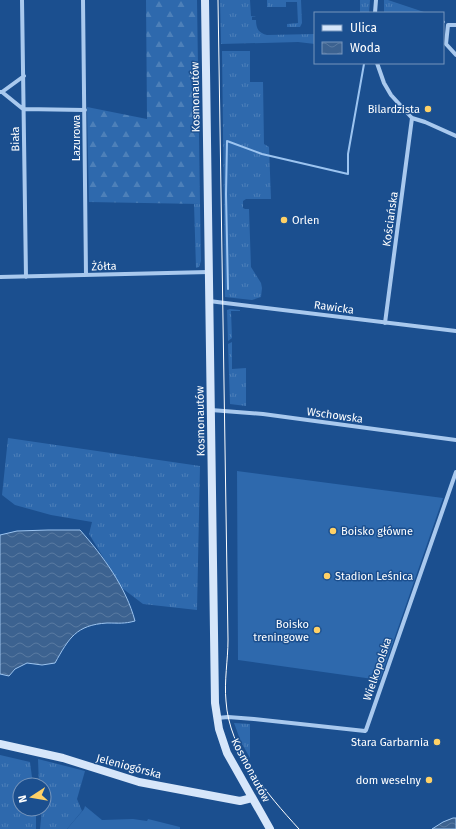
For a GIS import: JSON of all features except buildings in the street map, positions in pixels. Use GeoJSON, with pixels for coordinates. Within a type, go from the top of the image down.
{"type":"FeatureCollection","features":[{"type":"Feature","properties":{"kind":"main road","name":"Kosmonautów"},"geometry":{"type":"LineString","coordinates":[[205,0],[216,718],[227,753],[270,829]]}},
{"type":"Feature","properties":{"kind":"main road","name":"Jeleniogórska"},"geometry":{"type":"LineString","coordinates":[[0,744],[63,758],[139,782],[240,801],[252,798]]}},
{"type":"Feature","properties":{"kind":"street","name":"Biała"},"geometry":{"type":"LineString","coordinates":[[22,0],[26,277]]}},
{"type":"Feature","properties":{"kind":"street","name":"Lazurowa"},"geometry":{"type":"LineString","coordinates":[[83,0],[86,275]]}},
{"type":"Feature","properties":{"kind":"street"},"geometry":{"type":"LineString","coordinates":[[375,12],[376,0]]}},
{"type":"Feature","properties":{"kind":"street"},"geometry":{"type":"LineString","coordinates":[[456,25],[448,24],[446,44],[456,55]]}},
{"type":"Feature","properties":{"kind":"street"},"geometry":{"type":"LineString","coordinates":[[377,64],[384,83],[391,95],[412,118],[425,122],[456,136]]}},
{"type":"Feature","properties":{"kind":"street"},"geometry":{"type":"LineString","coordinates":[[24,76],[1,92],[23,109],[85,110]]}},
{"type":"Feature","properties":{"kind":"street","name":"Kościańska"},"geometry":{"type":"LineString","coordinates":[[385,323],[412,118]]}},
{"type":"Feature","properties":{"kind":"street","name":"Żółta"},"geometry":{"type":"LineString","coordinates":[[0,277],[209,272]]}},
{"type":"Feature","properties":{"kind":"street","name":"Rawicka"},"geometry":{"type":"LineString","coordinates":[[209,300],[456,332]]}},
{"type":"Feature","properties":{"kind":"street","name":"Wschowska"},"geometry":{"type":"LineString","coordinates":[[211,410],[263,414],[456,440]]}},
{"type":"Feature","properties":{"kind":"street","name":"Wielkopolska"},"geometry":{"type":"LineString","coordinates":[[216,718],[252,718],[366,730],[456,472]]}},
{"type":"Feature","properties":{"kind":"green space"},"geometry":{"type":"Polygon","coordinates":[[[146,0],[197,0],[200,204],[89,202],[87,107],[147,119],[146,0]]]}},
{"type":"Feature","properties":{"kind":"green space"},"geometry":{"type":"Polygon","coordinates":[[[220,0],[250,0],[251,16],[256,17],[252,17],[252,20],[256,20],[258,30],[267,35],[314,34],[314,44],[298,42],[221,44],[220,0]]]}},
{"type":"Feature","properties":{"kind":"green space"},"geometry":{"type":"Polygon","coordinates":[[[267,0],[301,0],[302,23],[300,27],[287,27],[287,24],[298,23],[297,2],[286,2],[286,7],[267,7],[267,0]]]}},
{"type":"Feature","properties":{"kind":"green space"},"geometry":{"type":"Polygon","coordinates":[[[360,0],[370,0],[369,12],[360,12],[360,0]]]}},
{"type":"Feature","properties":{"kind":"green space"},"geometry":{"type":"Polygon","coordinates":[[[384,0],[388,0],[424,12],[384,12],[384,0]]]}},
{"type":"Feature","properties":{"kind":"green space"},"geometry":{"type":"Polygon","coordinates":[[[222,51],[250,51],[250,82],[263,82],[264,144],[269,147],[271,199],[246,199],[243,201],[243,208],[249,209],[251,267],[261,283],[262,288],[261,297],[252,300],[225,297],[222,51]]]}},
{"type":"Feature","properties":{"kind":"green space"},"geometry":{"type":"Polygon","coordinates":[[[194,204],[200,204],[201,261],[199,267],[196,268],[194,204]]]}},
{"type":"Feature","properties":{"kind":"green space"},"geometry":{"type":"Polygon","coordinates":[[[230,309],[240,311],[231,311],[232,338],[228,341],[227,310],[230,309]]]}},
{"type":"Feature","properties":{"kind":"green space"},"geometry":{"type":"Polygon","coordinates":[[[232,342],[232,369],[246,368],[246,406],[230,404],[228,344],[232,342]]]}},
{"type":"Feature","properties":{"kind":"green space"},"geometry":{"type":"Polygon","coordinates":[[[8,438],[200,466],[197,610],[143,604],[122,588],[89,534],[92,522],[51,515],[15,505],[2,495],[8,438]]]}},
{"type":"Feature","properties":{"kind":"green space","name":"Stadion Leśnica"},"geometry":{"type":"Polygon","coordinates":[[[237,471],[443,498],[380,680],[238,660],[237,471]]]}},
{"type":"Feature","properties":{"kind":"green space"},"geometry":{"type":"Polygon","coordinates":[[[234,723],[250,724],[250,758],[241,742],[234,723]]]}},
{"type":"Feature","properties":{"kind":"green space"},"geometry":{"type":"Polygon","coordinates":[[[0,755],[30,762],[32,777],[12,777],[12,817],[36,817],[36,829],[0,829],[0,755]]]}},
{"type":"Feature","properties":{"kind":"green space"},"geometry":{"type":"Polygon","coordinates":[[[38,759],[85,771],[77,799],[82,811],[67,829],[40,829],[41,817],[52,817],[52,777],[39,777],[38,759]]]}},
{"type":"Feature","properties":{"kind":"green space"},"geometry":{"type":"Polygon","coordinates":[[[85,806],[102,820],[133,819],[147,821],[148,819],[180,827],[180,829],[67,829],[85,806]]]}},
{"type":"Feature","properties":{"kind":"water"},"geometry":{"type":"Polygon","coordinates":[[[80,530],[113,572],[126,596],[135,621],[96,624],[88,627],[75,634],[69,640],[55,663],[42,665],[27,663],[15,669],[9,676],[0,674],[0,535],[17,531],[80,530]]]}},
{"type":"Feature","properties":{"kind":"water"},"geometry":{"type":"Polygon","coordinates":[[[456,818],[456,829],[432,829],[443,822],[456,818]]]}},
{"type":"Feature","properties":{"kind":"waterway"},"geometry":{"type":"LineString","coordinates":[[228,289],[226,194],[227,141],[262,154],[348,174],[348,154],[364,64]]}},
{"type":"Feature","properties":{"kind":"tram line"},"geometry":{"type":"LineString","coordinates":[[218,0],[228,640],[225,686],[226,701],[234,737],[242,754],[263,786],[299,829]]}},
{"type":"Feature","properties":{"kind":"place","name":"Bilardzista"},"geometry":{"type":"Point","coordinates":[428,109]}},
{"type":"Feature","properties":{"kind":"place","name":"Orlen"},"geometry":{"type":"Point","coordinates":[284,220]}},
{"type":"Feature","properties":{"kind":"place","name":"Boisko główne"},"geometry":{"type":"Point","coordinates":[333,531]}},
{"type":"Feature","properties":{"kind":"place","name":"Stadion Leśnica"},"geometry":{"type":"Point","coordinates":[327,576]}},
{"type":"Feature","properties":{"kind":"place","name":"Boisko treningowe"},"geometry":{"type":"Point","coordinates":[317,630]}},
{"type":"Feature","properties":{"kind":"place","name":"Stara Garbarnia"},"geometry":{"type":"Point","coordinates":[437,742]}},
{"type":"Feature","properties":{"kind":"place","name":"dom weselny"},"geometry":{"type":"Point","coordinates":[429,780]}}]}
